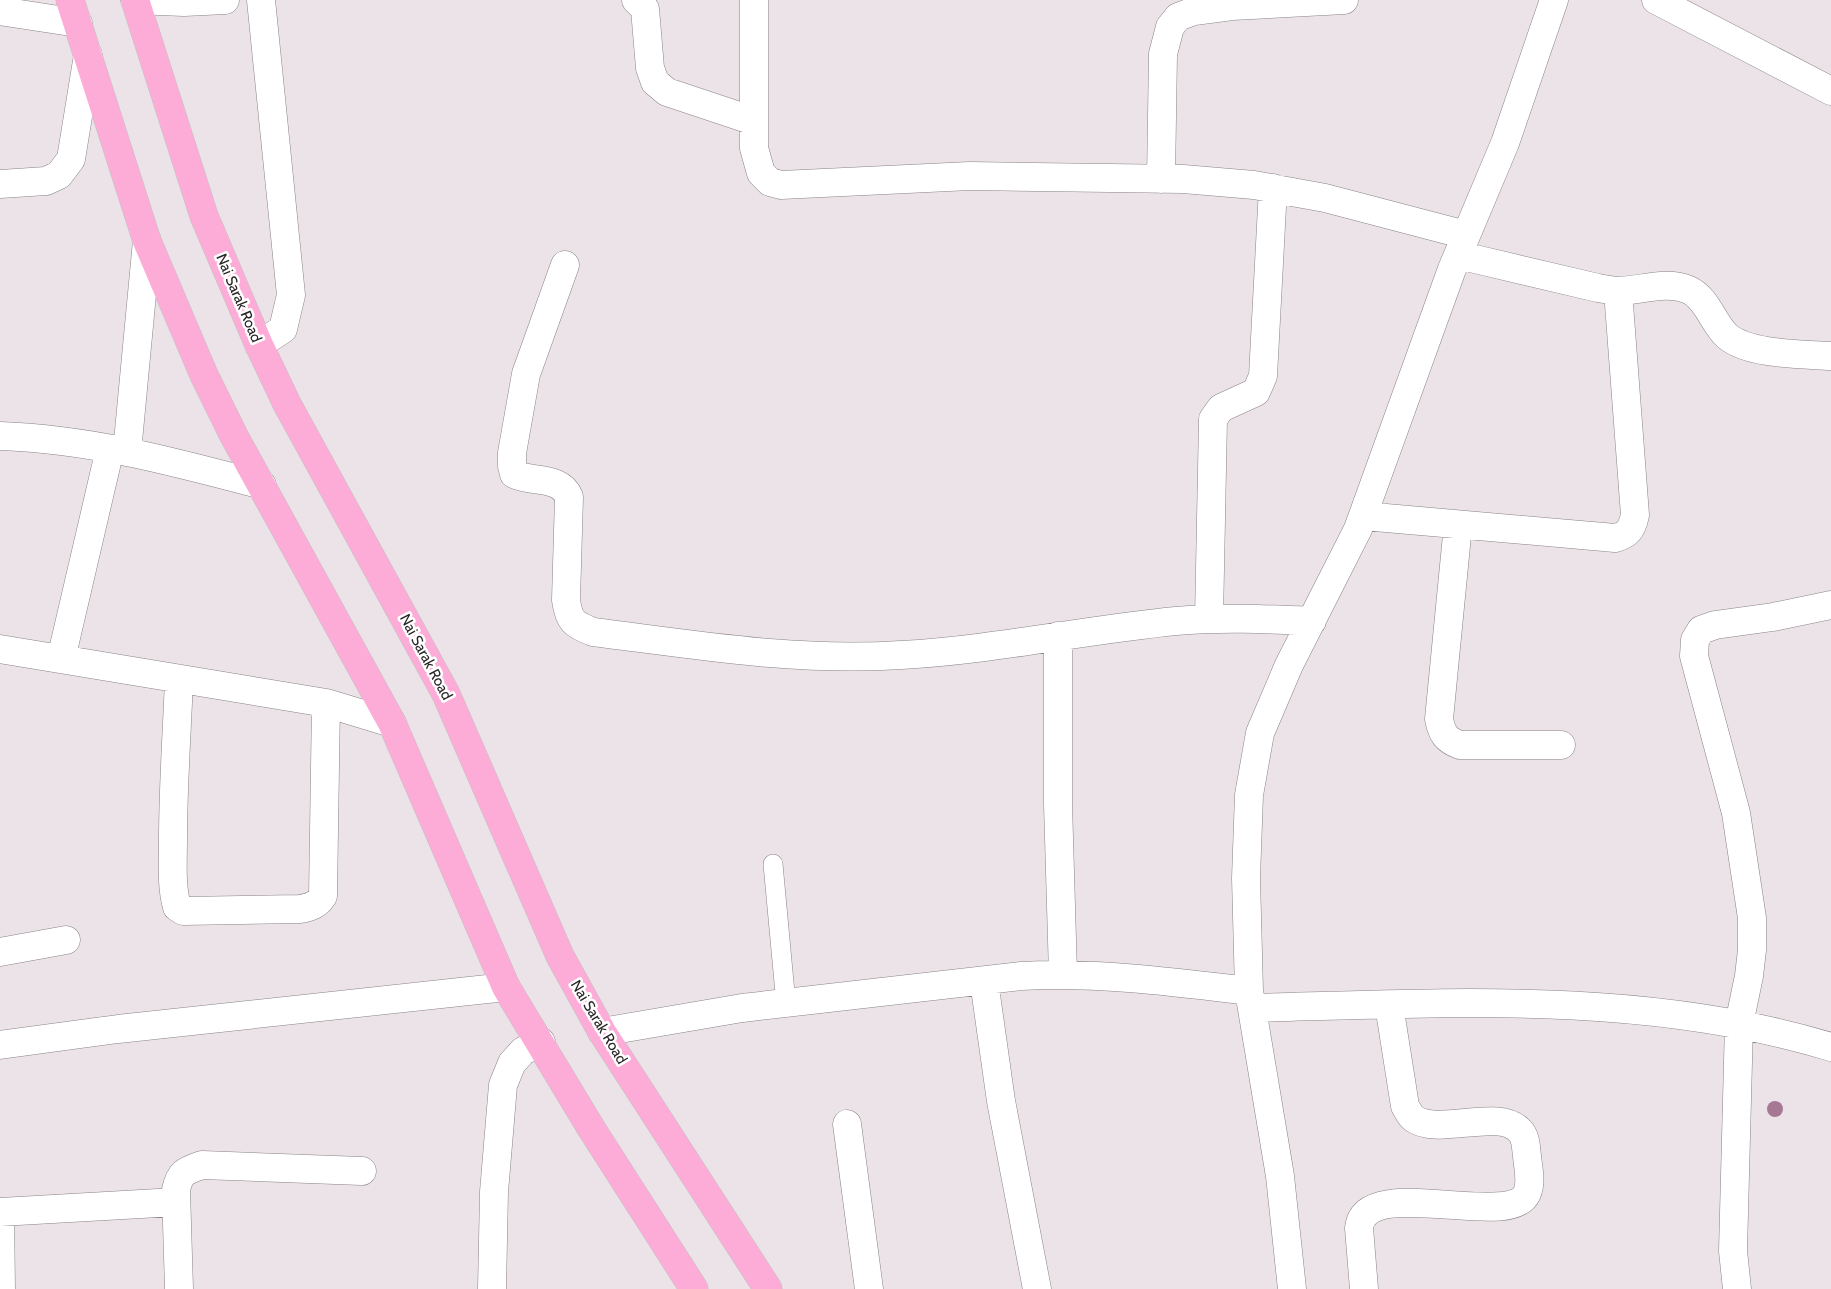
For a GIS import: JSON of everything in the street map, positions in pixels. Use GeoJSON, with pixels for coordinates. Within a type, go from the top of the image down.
{"type":"FeatureCollection","features":[{"type":"Feature","properties":{"kind":"main road","name":"Nai Sarak Road"},"geometry":{"type":"LineString","coordinates":[[135,0],[204,216],[259,345],[287,404],[446,694],[560,956],[602,1032],[768,1289]]}},
{"type":"Feature","properties":{"kind":"main road"},"geometry":{"type":"LineString","coordinates":[[74,12],[147,241],[204,376],[392,723],[506,987],[541,1042],[591,1128],[694,1289]]}},
{"type":"Feature","properties":{"kind":"street"},"geometry":{"type":"LineString","coordinates":[[135,0],[184,2],[225,0]]}},
{"type":"Feature","properties":{"kind":"street"},"geometry":{"type":"LineString","coordinates":[[259,345],[283,329],[291,295],[262,0]]}},
{"type":"Feature","properties":{"kind":"street"},"geometry":{"type":"LineString","coordinates":[[636,0],[644,9],[650,68],[655,82],[667,92],[754,121]]}},
{"type":"Feature","properties":{"kind":"street"},"geometry":{"type":"LineString","coordinates":[[754,0],[754,148],[758,166],[770,182],[781,185],[970,176],[1161,179],[1273,188],[1325,198],[1574,284],[1618,291],[1666,286],[1681,287],[1691,291],[1703,303],[1726,336],[1740,344],[1765,350],[1831,356]]}},
{"type":"Feature","properties":{"kind":"street"},"geometry":{"type":"LineString","coordinates":[[1161,179],[1162,54],[1170,27],[1178,17],[1194,11],[1232,6],[1344,0]]}},
{"type":"Feature","properties":{"kind":"street"},"geometry":{"type":"LineString","coordinates":[[1292,1289],[1280,1176],[1251,1000],[1246,878],[1249,795],[1260,733],[1289,665],[1363,516],[1462,245],[1504,143],[1554,0]]}},
{"type":"Feature","properties":{"kind":"street"},"geometry":{"type":"LineString","coordinates":[[1656,0],[1831,92]]}},
{"type":"Feature","properties":{"kind":"street"},"geometry":{"type":"LineString","coordinates":[[0,11],[74,12]]}},
{"type":"Feature","properties":{"kind":"street"},"geometry":{"type":"LineString","coordinates":[[0,184],[46,181],[59,175],[71,159],[88,55]]}},
{"type":"Feature","properties":{"kind":"street"},"geometry":{"type":"LineString","coordinates":[[1209,619],[1214,419],[1221,408],[1256,392],[1263,376],[1273,188]]}},
{"type":"Feature","properties":{"kind":"street"},"geometry":{"type":"LineString","coordinates":[[61,659],[119,450],[147,241]]}},
{"type":"Feature","properties":{"kind":"street"},"geometry":{"type":"LineString","coordinates":[[565,266],[526,374],[512,453],[512,466],[514,474],[522,478],[559,484],[566,489],[569,496],[566,600],[568,616],[576,625],[592,632],[751,653],[832,657],[902,655],[1209,619],[1312,621]]}},
{"type":"Feature","properties":{"kind":"street"},"geometry":{"type":"LineString","coordinates":[[1363,516],[1615,538],[1624,536],[1632,528],[1635,515],[1618,291]]}},
{"type":"Feature","properties":{"kind":"street"},"geometry":{"type":"LineString","coordinates":[[0,436],[119,450],[262,485]]}},
{"type":"Feature","properties":{"kind":"street"},"geometry":{"type":"LineString","coordinates":[[1458,525],[1439,720],[1442,733],[1449,742],[1460,745],[1560,745]]}},
{"type":"Feature","properties":{"kind":"street"},"geometry":{"type":"LineString","coordinates":[[1737,1289],[1733,1250],[1739,1024],[1749,976],[1752,950],[1752,918],[1736,813],[1694,656],[1695,640],[1701,630],[1715,625],[1773,617],[1831,605]]}},
{"type":"Feature","properties":{"kind":"street"},"geometry":{"type":"LineString","coordinates":[[1058,636],[1058,804],[1062,974]]}},
{"type":"Feature","properties":{"kind":"street"},"geometry":{"type":"LineString","coordinates":[[0,649],[326,703],[392,723]]}},
{"type":"Feature","properties":{"kind":"street"},"geometry":{"type":"LineString","coordinates":[[179,679],[173,810],[173,864],[174,896],[178,907],[184,911],[300,909],[311,907],[319,902],[323,896],[326,703]]}},
{"type":"Feature","properties":{"kind":"street"},"geometry":{"type":"LineString","coordinates":[[0,952],[66,940]]}},
{"type":"Feature","properties":{"kind":"street"},"geometry":{"type":"LineString","coordinates":[[602,1032],[742,1008],[1062,974],[1165,980],[1251,1000],[1389,1005],[1566,1005],[1656,1011],[1739,1024],[1831,1047]]}},
{"type":"Feature","properties":{"kind":"street"},"geometry":{"type":"LineString","coordinates":[[984,981],[1001,1102],[1037,1289]]}},
{"type":"Feature","properties":{"kind":"street"},"geometry":{"type":"LineString","coordinates":[[0,1045],[118,1028],[506,987]]}},
{"type":"Feature","properties":{"kind":"street"},"geometry":{"type":"LineString","coordinates":[[1364,1289],[1359,1228],[1360,1220],[1372,1208],[1422,1203],[1502,1208],[1517,1205],[1525,1198],[1530,1187],[1526,1147],[1522,1132],[1513,1125],[1494,1122],[1431,1123],[1413,1118],[1405,1106],[1389,1005]]}},
{"type":"Feature","properties":{"kind":"street"},"geometry":{"type":"LineString","coordinates":[[492,1289],[494,1192],[503,1085],[512,1063],[523,1051],[541,1042]]}},
{"type":"Feature","properties":{"kind":"street"},"geometry":{"type":"LineString","coordinates":[[847,1124],[869,1289]]}},
{"type":"Feature","properties":{"kind":"street"},"geometry":{"type":"LineString","coordinates":[[179,1289],[176,1202],[179,1178],[187,1170],[202,1165],[362,1171]]}},
{"type":"Feature","properties":{"kind":"street"},"geometry":{"type":"LineString","coordinates":[[1,1289],[0,1212],[176,1202]]}},
{"type":"Feature","properties":{"kind":"lane"},"geometry":{"type":"LineString","coordinates":[[773,864],[786,1004]]}}]}
